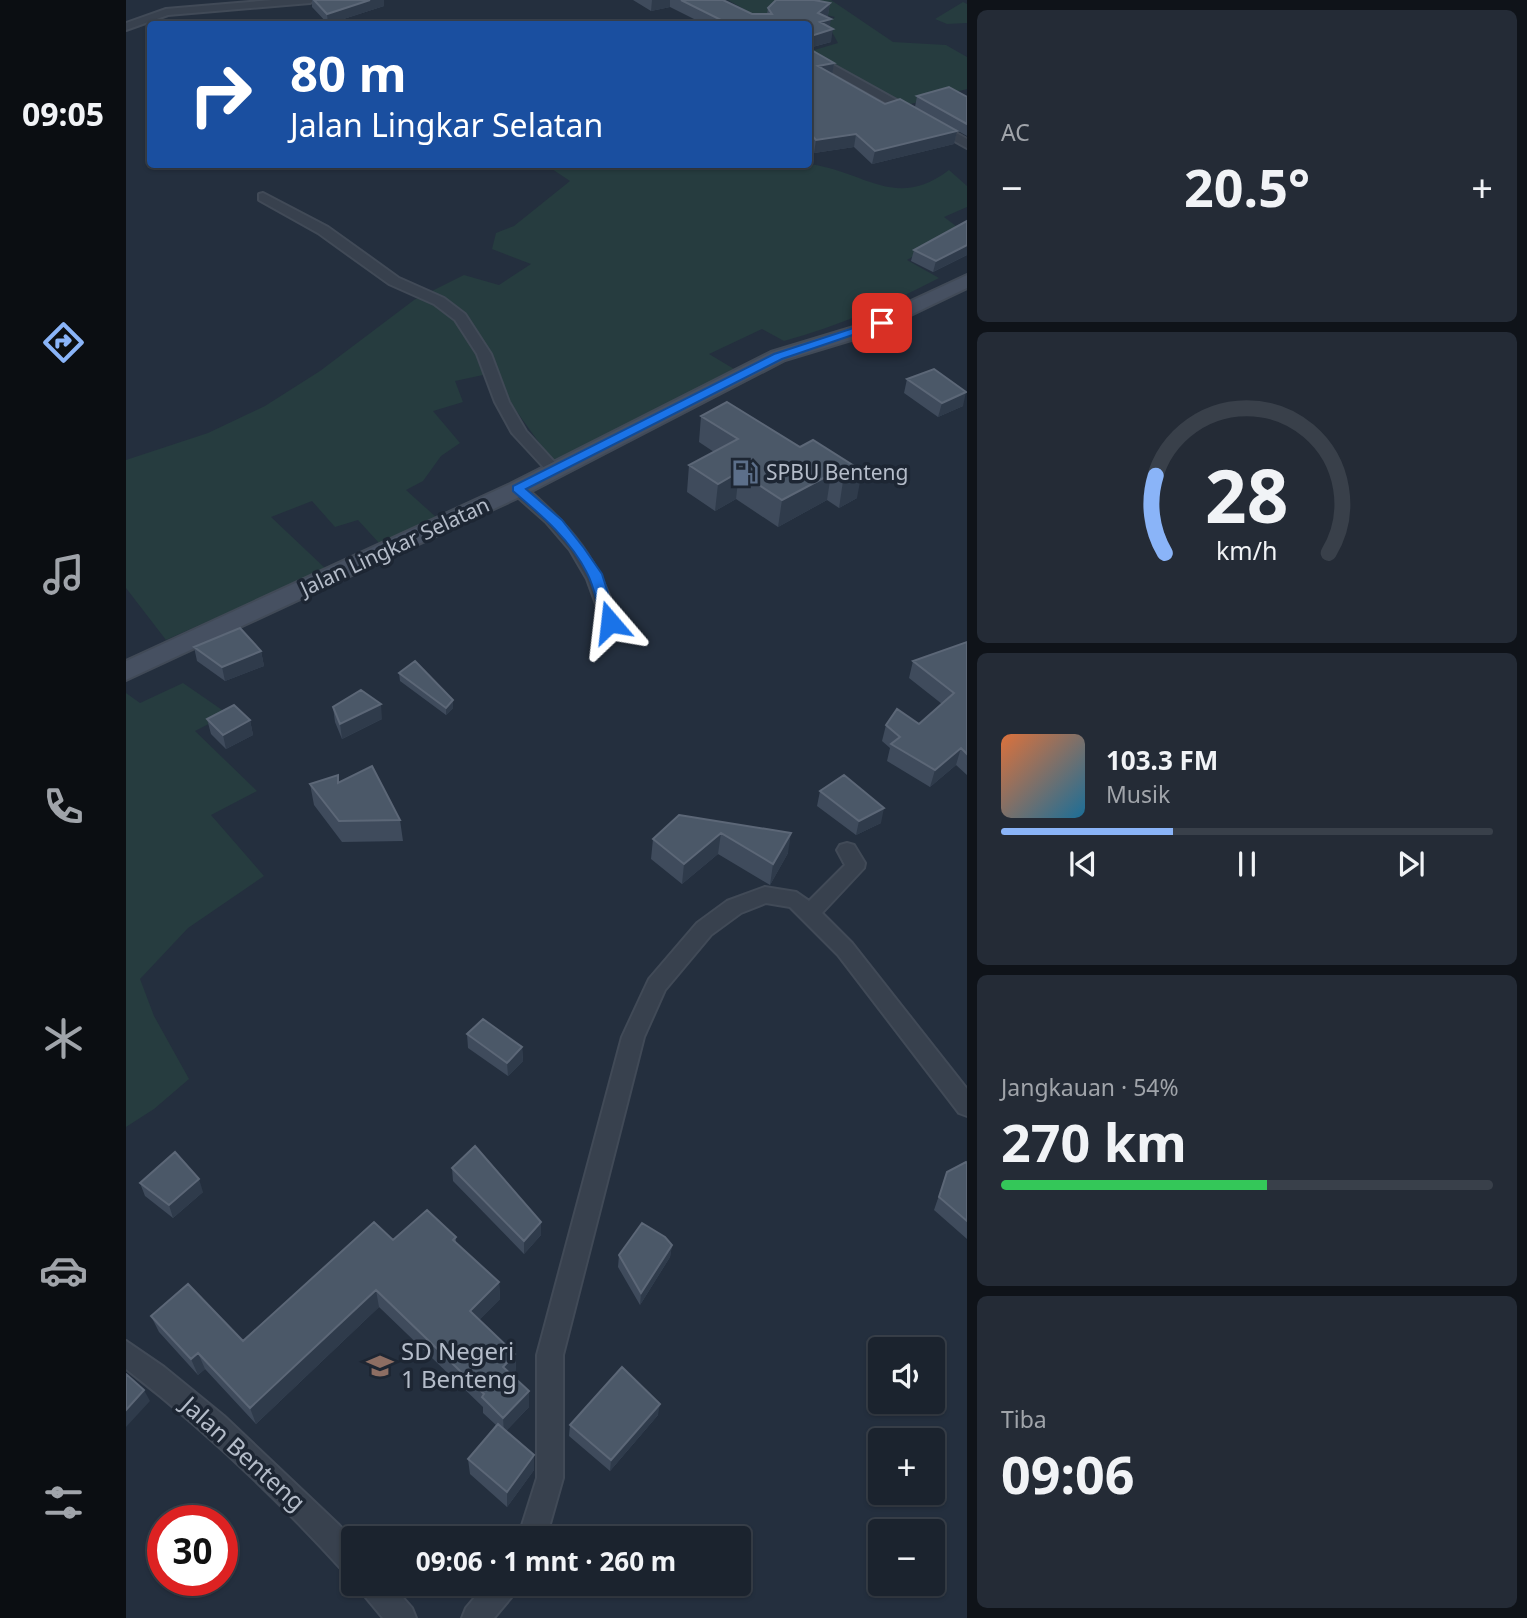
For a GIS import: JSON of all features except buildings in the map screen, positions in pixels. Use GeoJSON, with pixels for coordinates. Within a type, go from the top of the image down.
{"type":"FeatureCollection","features":[{"type":"Feature","properties":{"kind":"street"},"geometry":{"type":"LineString","coordinates":[[126,27],[166,12],[310,0]]}},
{"type":"Feature","properties":{"kind":"street"},"geometry":{"type":"LineString","coordinates":[[812,56],[967,144]]}},
{"type":"Feature","properties":{"kind":"street"},"geometry":{"type":"LineString","coordinates":[[263,198],[323,230],[394,281],[439,301],[460,317],[484,354],[502,402],[520,433],[554,470]]}},
{"type":"Feature","properties":{"kind":"street","name":"Jalan Lingkar Selatan"},"geometry":{"type":"LineString","coordinates":[[126,671],[226,627],[517,489],[778,356],[864,330],[967,281]]}},
{"type":"Feature","properties":{"kind":"street"},"geometry":{"type":"LineString","coordinates":[[517,489],[558,523],[579,551],[595,574],[610,622]]}},
{"type":"Feature","properties":{"kind":"street"},"geometry":{"type":"LineString","coordinates":[[811,912],[854,868],[855,863],[847,850]]}},
{"type":"Feature","properties":{"kind":"street"},"geometry":{"type":"LineString","coordinates":[[536,1526],[550,1478],[550,1355],[632,1037],[657,985],[704,929],[734,907],[765,895],[796,900],[811,912],[845,949],[967,1106]]}},
{"type":"Feature","properties":{"kind":"street","name":"Jalan Benteng"},"geometry":{"type":"LineString","coordinates":[[126,1353],[222,1433],[341,1547]]}},
{"type":"Feature","properties":{"kind":"street"},"geometry":{"type":"LineString","coordinates":[[383,1596],[402,1618]]}},
{"type":"Feature","properties":{"kind":"street"},"geometry":{"type":"LineString","coordinates":[[476,1618],[494,1596]]}},
{"type":"Feature","properties":{"kind":"green space"},"geometry":{"type":"Polygon","coordinates":[[[728,0],[831,0],[893,42],[946,45],[967,57],[967,89],[903,106],[812,52],[838,43],[832,32],[823,27],[835,17],[779,4],[763,20],[728,0]]]}},
{"type":"Feature","properties":{"kind":"green space"},"geometry":{"type":"Polygon","coordinates":[[[963,2],[967,4],[967,23],[947,24],[935,19],[963,2]]]}},
{"type":"Feature","properties":{"kind":"green space"},"geometry":{"type":"Polygon","coordinates":[[[812,165],[896,188],[930,182],[949,170],[967,186],[967,207],[944,217],[960,229],[907,260],[939,278],[824,328],[784,341],[762,329],[709,354],[734,369],[553,462],[507,398],[497,372],[455,381],[463,402],[433,411],[460,443],[441,456],[423,481],[406,490],[437,518],[379,543],[358,520],[335,527],[312,501],[271,517],[326,569],[166,640],[126,588],[126,460],[208,433],[265,406],[320,371],[414,300],[464,275],[499,285],[531,264],[492,249],[496,233],[514,226],[570,181],[550,168],[812,168],[812,165]]]}},
{"type":"Feature","properties":{"kind":"green space"},"geometry":{"type":"Polygon","coordinates":[[[183,683],[228,714],[195,731],[257,791],[211,815],[264,876],[188,928],[140,979],[154,1016],[189,1079],[154,1109],[126,1127],[126,693],[140,703],[183,683]]]}},
{"type":"Feature","properties":{"kind":"place","name":"SPBU Benteng"},"geometry":{"type":"Point","coordinates":[745,473]}},
{"type":"Feature","properties":{"kind":"place","name":"SD Negeri 1 Benteng"},"geometry":{"type":"Point","coordinates":[380,1366]}},
{"type":"Feature","properties":{"kind":"route"},"geometry":{"type":"LineString","coordinates":[[610,622],[595,574],[579,551],[558,523],[517,489],[778,356],[882,323]]}}]}
